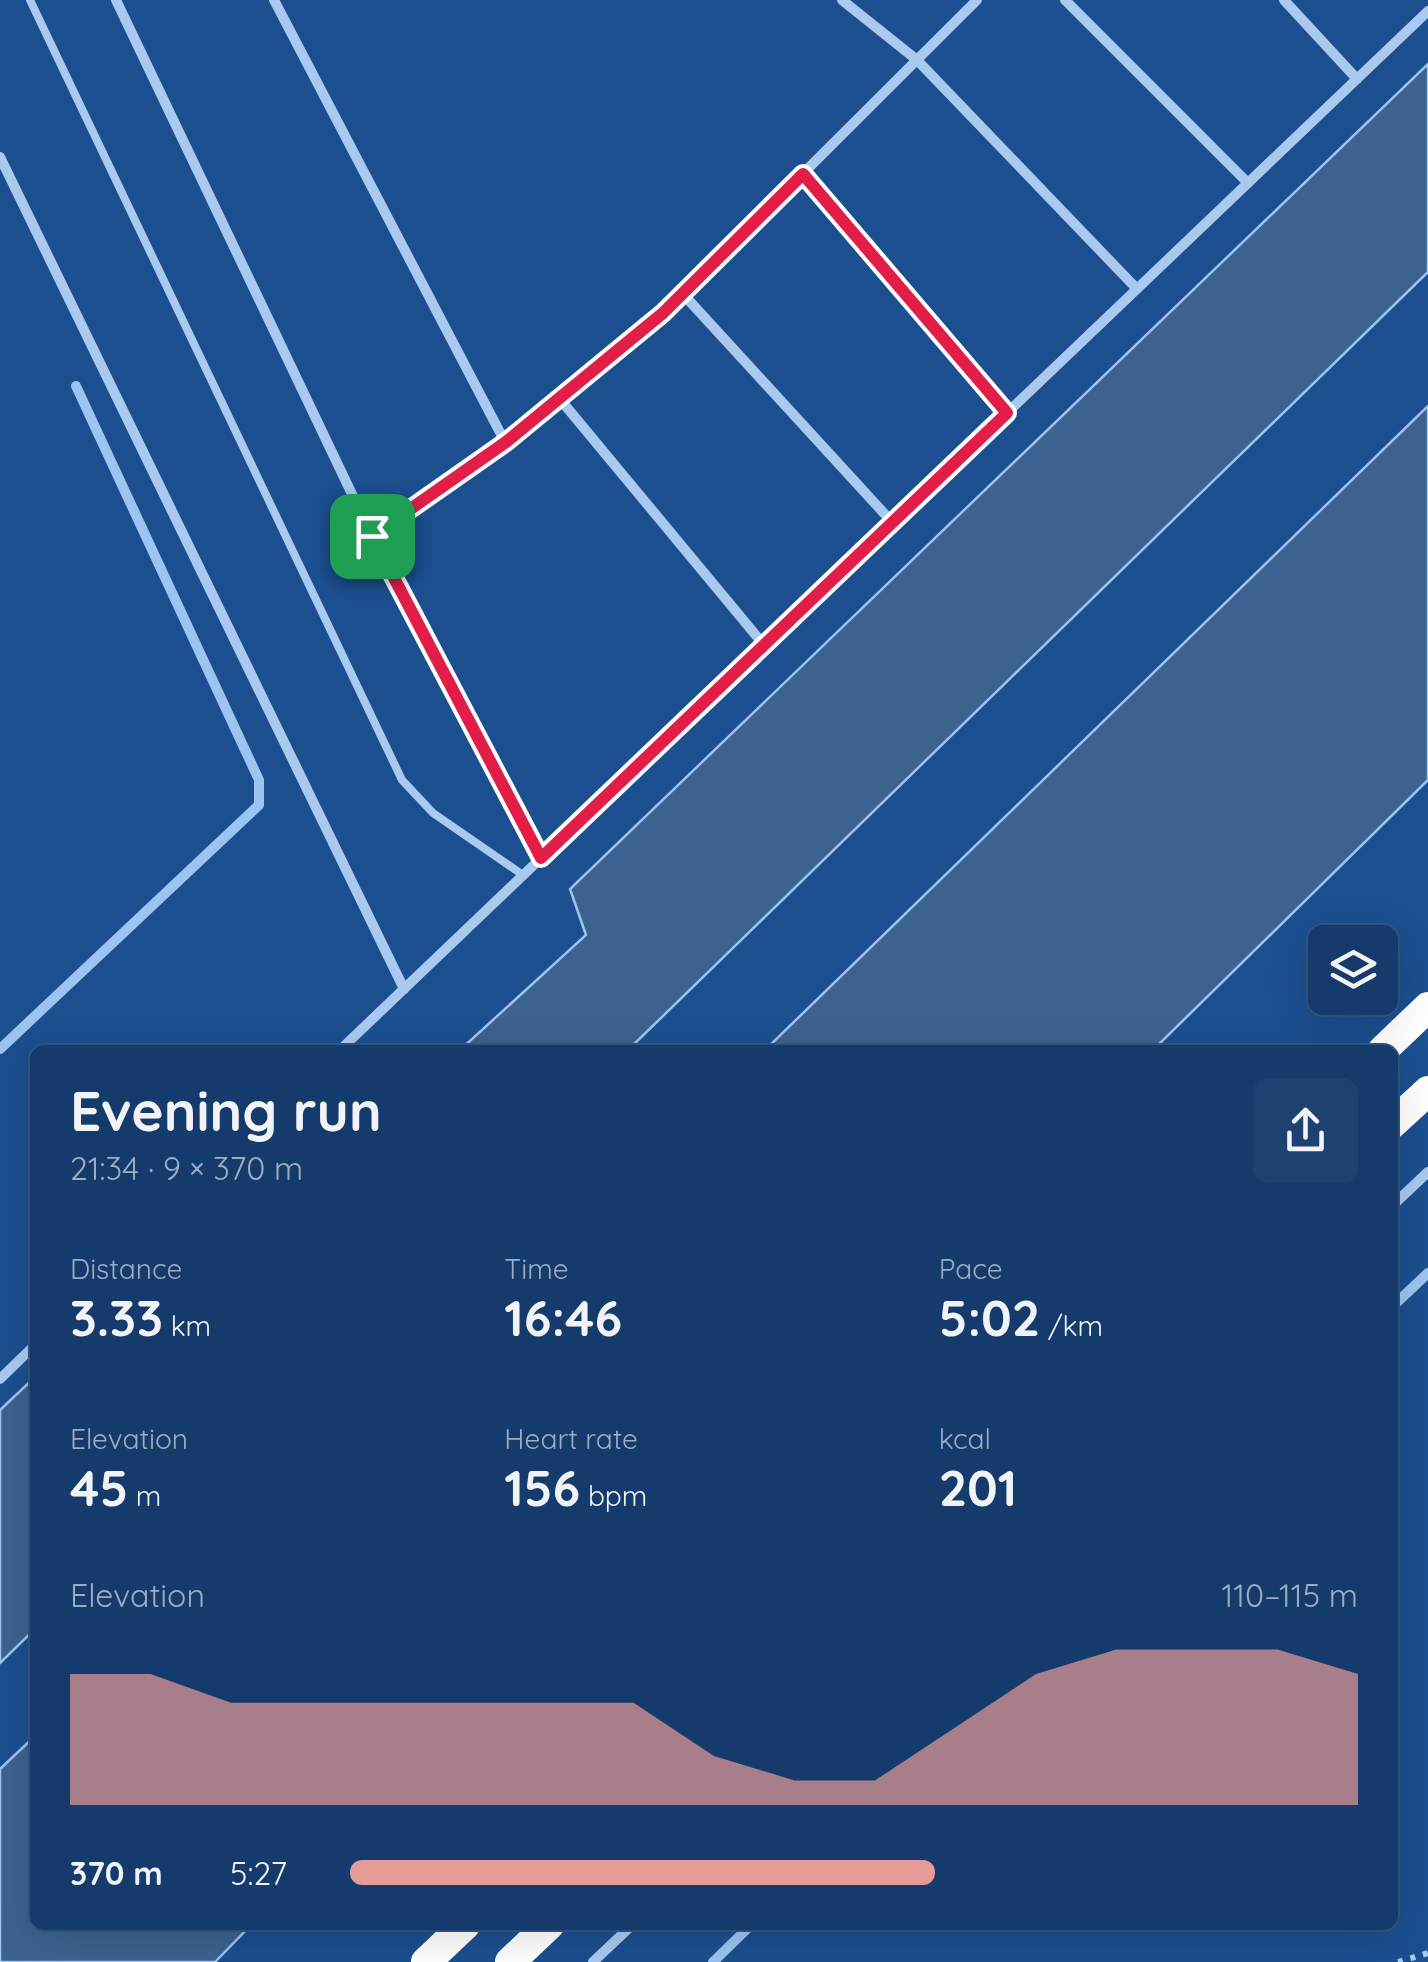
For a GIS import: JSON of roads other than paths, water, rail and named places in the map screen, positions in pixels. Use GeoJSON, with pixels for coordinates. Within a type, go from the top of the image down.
{"type":"FeatureCollection","features":[{"type":"Feature","properties":{"kind":"highway"},"geometry":{"type":"LineString","coordinates":[[1388,1045],[1428,1007]]}},
{"type":"Feature","properties":{"kind":"highway"},"geometry":{"type":"LineString","coordinates":[[1398,1118],[1428,1091]]}},
{"type":"Feature","properties":{"kind":"highway"},"geometry":{"type":"LineString","coordinates":[[426,1962],[461,1930]]}},
{"type":"Feature","properties":{"kind":"highway"},"geometry":{"type":"LineString","coordinates":[[510,1962],[544,1930]]}},
{"type":"Feature","properties":{"kind":"street"},"geometry":{"type":"LineString","coordinates":[[116,0],[372,536],[541,858]]}},
{"type":"Feature","properties":{"kind":"street"},"geometry":{"type":"LineString","coordinates":[[274,0],[506,442]]}},
{"type":"Feature","properties":{"kind":"street"},"geometry":{"type":"LineString","coordinates":[[842,0],[917,60],[1136,289]]}},
{"type":"Feature","properties":{"kind":"street"},"geometry":{"type":"LineString","coordinates":[[372,536],[506,442],[682,294],[978,0]]}},
{"type":"Feature","properties":{"kind":"street"},"geometry":{"type":"LineString","coordinates":[[1065,0],[1248,183]]}},
{"type":"Feature","properties":{"kind":"street"},"geometry":{"type":"LineString","coordinates":[[1284,0],[1356,79]]}},
{"type":"Feature","properties":{"kind":"street"},"geometry":{"type":"LineString","coordinates":[[345,1045],[1428,11]]}},
{"type":"Feature","properties":{"kind":"street"},"geometry":{"type":"LineString","coordinates":[[0,158],[404,989]]}},
{"type":"Feature","properties":{"kind":"street"},"geometry":{"type":"LineString","coordinates":[[803,174],[1007,413]]}},
{"type":"Feature","properties":{"kind":"street"},"geometry":{"type":"LineString","coordinates":[[682,294],[892,522]]}},
{"type":"Feature","properties":{"kind":"street"},"geometry":{"type":"LineString","coordinates":[[559,398],[764,645]]}},
{"type":"Feature","properties":{"kind":"street"},"geometry":{"type":"LineString","coordinates":[[1398,1200],[1428,1172]]}},
{"type":"Feature","properties":{"kind":"street"},"geometry":{"type":"LineString","coordinates":[[0,1378],[30,1350]]}},
{"type":"Feature","properties":{"kind":"street"},"geometry":{"type":"LineString","coordinates":[[593,1962],[627,1930]]}},
{"type":"Feature","properties":{"kind":"lane"},"geometry":{"type":"LineString","coordinates":[[30,0],[402,780],[433,813],[522,875]]}},
{"type":"Feature","properties":{"kind":"water"},"geometry":{"type":"Polygon","coordinates":[[[1428,64],[1428,272],[633,1045],[465,1045],[586,935],[570,889],[1428,64]]]}},
{"type":"Feature","properties":{"kind":"water"},"geometry":{"type":"Polygon","coordinates":[[[1428,406],[1428,780],[1158,1045],[770,1045],[1428,406]]]}},
{"type":"Feature","properties":{"kind":"water"},"geometry":{"type":"Polygon","coordinates":[[[30,1382],[30,1634],[0,1663],[0,1410],[30,1382]]]}},
{"type":"Feature","properties":{"kind":"water"},"geometry":{"type":"Polygon","coordinates":[[[30,1741],[30,1930],[246,1930],[215,1962],[0,1962],[0,1769],[30,1741]]]}},
{"type":"Feature","properties":{"kind":"waterway"},"geometry":{"type":"LineString","coordinates":[[0,1049],[259,805],[259,780],[76,386]]}},
{"type":"Feature","properties":{"kind":"waterway"},"geometry":{"type":"LineString","coordinates":[[1398,1301],[1428,1273]]}},
{"type":"Feature","properties":{"kind":"waterway"},"geometry":{"type":"LineString","coordinates":[[713,1962],[746,1930]]}}]}
